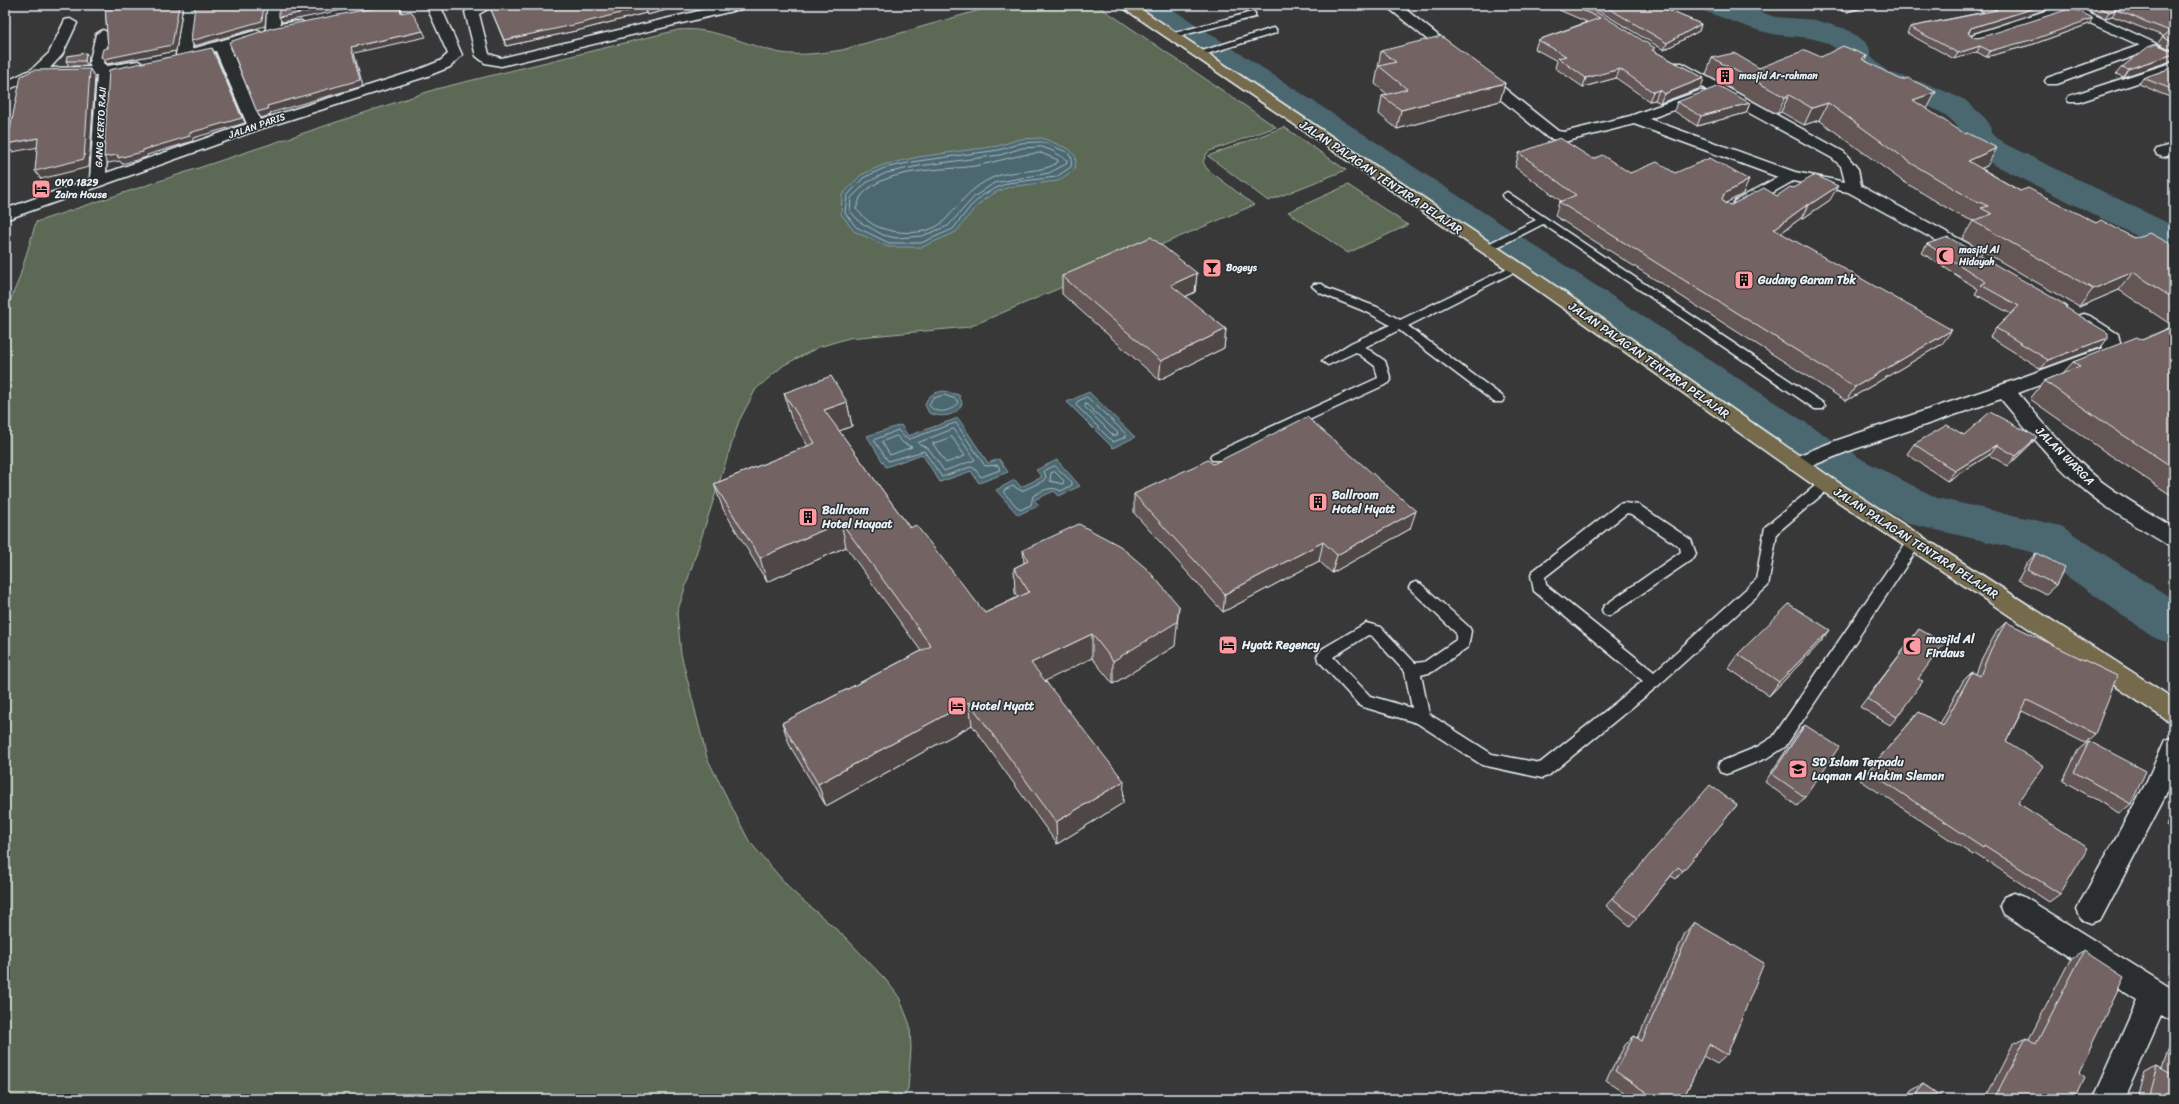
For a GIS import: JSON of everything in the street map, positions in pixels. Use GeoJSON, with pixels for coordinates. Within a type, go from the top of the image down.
{"type":"FeatureCollection","features":[{"type":"Feature","properties":{"kind":"main road","name":"JALAN PALAGAN TENTARA PELAJAR"},"geometry":{"type":"LineString","coordinates":[[1126,5],[1176,34],[1200,53],[1492,246],[1516,267],[1805,461],[1826,484],[2174,712]]}},
{"type":"Feature","properties":{"kind":"street"},"geometry":{"type":"LineString","coordinates":[[184,54],[190,5]]}},
{"type":"Feature","properties":{"kind":"street"},"geometry":{"type":"LineString","coordinates":[[273,29],[274,5]]}},
{"type":"Feature","properties":{"kind":"street","name":"JALAN PARIS"},"geometry":{"type":"LineString","coordinates":[[5,215],[254,126],[420,74],[445,64],[455,55],[433,5]]}},
{"type":"Feature","properties":{"kind":"street"},"geometry":{"type":"LineString","coordinates":[[488,5],[472,12],[482,56],[490,60],[500,62],[741,5]]}},
{"type":"Feature","properties":{"kind":"street"},"geometry":{"type":"LineString","coordinates":[[1392,5],[1553,135],[1564,137],[1635,119],[1716,90]]}},
{"type":"Feature","properties":{"kind":"street"},"geometry":{"type":"LineString","coordinates":[[1973,39],[2065,7],[2174,57]]}},
{"type":"Feature","properties":{"kind":"street"},"geometry":{"type":"LineString","coordinates":[[169,58],[223,45],[273,29],[314,22]]}},
{"type":"Feature","properties":{"kind":"street"},"geometry":{"type":"LineString","coordinates":[[5,87],[37,72],[56,55],[70,23]]}},
{"type":"Feature","properties":{"kind":"street"},"geometry":{"type":"LineString","coordinates":[[103,34],[96,64],[104,71]]}},
{"type":"Feature","properties":{"kind":"street"},"geometry":{"type":"LineString","coordinates":[[223,45],[222,50],[254,126]]}},
{"type":"Feature","properties":{"kind":"street"},"geometry":{"type":"LineString","coordinates":[[2052,81],[2149,46]]}},
{"type":"Feature","properties":{"kind":"street"},"geometry":{"type":"LineString","coordinates":[[1666,58],[1716,90],[1838,155],[1849,163],[1852,173],[1853,188]]}},
{"type":"Feature","properties":{"kind":"street"},"geometry":{"type":"LineString","coordinates":[[37,72],[104,71],[154,62]]}},
{"type":"Feature","properties":{"kind":"street"},"geometry":{"type":"LineString","coordinates":[[2074,99],[2174,66]]}},
{"type":"Feature","properties":{"kind":"street","name":"GANG KERTO RAJI"},"geometry":{"type":"LineString","coordinates":[[98,183],[104,71]]}},
{"type":"Feature","properties":{"kind":"street"},"geometry":{"type":"LineString","coordinates":[[1635,119],[1791,176],[1853,188],[1938,233],[1985,261]]}},
{"type":"Feature","properties":{"kind":"street"},"geometry":{"type":"LineString","coordinates":[[1725,212],[1791,176]]}},
{"type":"Feature","properties":{"kind":"street"},"geometry":{"type":"LineString","coordinates":[[1805,461],[1842,446],[2005,391],[2113,351],[2111,338],[2073,313]]}},
{"type":"Feature","properties":{"kind":"street","name":"JALAN WARGA"},"geometry":{"type":"LineString","coordinates":[[2005,391],[2040,433],[2083,477],[2118,505],[2174,538]]}},
{"type":"Feature","properties":{"kind":"street"},"geometry":{"type":"LineString","coordinates":[[2092,910],[2156,788],[2174,748]]}},
{"type":"Feature","properties":{"kind":"street"},"geometry":{"type":"LineString","coordinates":[[2014,906],[2165,1001],[2108,1099]]}},
{"type":"Feature","properties":{"kind":"lane"},"geometry":{"type":"LineString","coordinates":[[1176,34],[1252,15]]}},
{"type":"Feature","properties":{"kind":"lane"},"geometry":{"type":"LineString","coordinates":[[1200,53],[1273,31]]}},
{"type":"Feature","properties":{"kind":"lane"},"geometry":{"type":"LineString","coordinates":[[1507,195],[1819,406]]}},
{"type":"Feature","properties":{"kind":"lane"},"geometry":{"type":"LineString","coordinates":[[1492,246],[1544,220]]}},
{"type":"Feature","properties":{"kind":"lane"},"geometry":{"type":"LineString","coordinates":[[1328,361],[1355,346],[1516,267]]}},
{"type":"Feature","properties":{"kind":"lane"},"geometry":{"type":"LineString","coordinates":[[1318,286],[1324,291],[1373,310],[1399,325],[1498,399]]}},
{"type":"Feature","properties":{"kind":"lane"},"geometry":{"type":"LineString","coordinates":[[1217,457],[1385,380],[1381,364],[1355,346]]}},
{"type":"Feature","properties":{"kind":"lane"},"geometry":{"type":"LineString","coordinates":[[1422,718],[1412,669],[1376,631],[1366,629],[1325,656],[1326,660],[1365,701],[1422,718],[1488,760],[1542,771],[1654,681],[1763,582],[1770,531],[1826,484]]}},
{"type":"Feature","properties":{"kind":"lane"},"geometry":{"type":"LineString","coordinates":[[1609,610],[1689,554],[1686,544],[1634,508],[1624,508],[1538,575],[1539,587],[1654,681]]}},
{"type":"Feature","properties":{"kind":"lane"},"geometry":{"type":"LineString","coordinates":[[1726,767],[1763,752],[1779,742],[1915,541]]}},
{"type":"Feature","properties":{"kind":"lane"},"geometry":{"type":"LineString","coordinates":[[1412,669],[1427,668],[1463,643],[1464,631],[1416,588]]}},
{"type":"Feature","properties":{"kind":"green space"},"geometry":{"type":"Polygon","coordinates":[[[997,5],[1097,5],[1276,127],[1210,151],[1207,153],[1203,162],[1207,169],[1254,205],[969,327],[849,338],[819,347],[784,365],[756,389],[739,421],[677,613],[681,654],[707,758],[749,841],[792,891],[844,936],[886,980],[899,997],[910,1025],[911,1049],[908,1089],[902,1099],[5,1099],[5,313],[19,279],[36,222],[436,89],[678,30],[704,31],[730,37],[781,53],[812,54],[842,50],[997,5]]]}},
{"type":"Feature","properties":{"kind":"green space"},"geometry":{"type":"Polygon","coordinates":[[[1284,127],[1346,170],[1268,201],[1208,156],[1284,127]]]}},
{"type":"Feature","properties":{"kind":"green space"},"geometry":{"type":"Polygon","coordinates":[[[1348,185],[1408,225],[1348,253],[1288,212],[1348,185]]]}},
{"type":"Feature","properties":{"kind":"water"},"geometry":{"type":"Polygon","coordinates":[[[1042,138],[1069,149],[1076,157],[1075,169],[1058,181],[1009,187],[996,192],[986,198],[973,210],[956,232],[922,247],[888,247],[854,231],[841,214],[842,195],[861,175],[883,165],[918,157],[998,146],[1020,139],[1042,138]]]}},
{"type":"Feature","properties":{"kind":"water"},"geometry":{"type":"Polygon","coordinates":[[[944,391],[959,395],[962,403],[960,408],[953,414],[943,416],[929,413],[925,405],[930,396],[944,391]]]}},
{"type":"Feature","properties":{"kind":"water"},"geometry":{"type":"Polygon","coordinates":[[[1089,392],[1135,437],[1113,448],[1067,402],[1089,392]]]}},
{"type":"Feature","properties":{"kind":"water"},"geometry":{"type":"Polygon","coordinates":[[[958,418],[988,463],[999,459],[1008,472],[979,483],[971,471],[940,482],[922,454],[886,467],[867,436],[901,425],[908,436],[958,418]]]}},
{"type":"Feature","properties":{"kind":"water"},"geometry":{"type":"Polygon","coordinates":[[[1057,460],[1080,486],[1059,496],[1054,491],[1034,500],[1039,505],[1018,515],[996,490],[1015,480],[1021,487],[1042,477],[1036,470],[1057,460]]]}},
{"type":"Feature","properties":{"kind":"building"},"geometry":{"type":"Polygon","coordinates":[[[105,5],[179,5],[172,45],[104,59],[101,57],[103,49],[108,48],[105,5]]]}},
{"type":"Feature","properties":{"kind":"building"},"geometry":{"type":"Polygon","coordinates":[[[195,5],[264,5],[262,21],[191,41],[195,5]]]}},
{"type":"Feature","properties":{"kind":"building"},"geometry":{"type":"Polygon","coordinates":[[[279,5],[339,5],[279,17],[279,5]]]}},
{"type":"Feature","properties":{"kind":"building"},"geometry":{"type":"Polygon","coordinates":[[[389,5],[400,5],[401,13],[411,11],[423,31],[351,47],[360,80],[267,106],[268,109],[257,112],[229,42],[272,28],[389,5]]]}},
{"type":"Feature","properties":{"kind":"building"},"geometry":{"type":"Polygon","coordinates":[[[489,5],[661,5],[646,9],[644,7],[578,24],[504,40],[489,5]]]}},
{"type":"Feature","properties":{"kind":"building"},"geometry":{"type":"Polygon","coordinates":[[[1570,5],[1585,5],[1655,48],[1652,50],[1704,78],[1664,94],[1659,90],[1653,92],[1620,69],[1586,78],[1558,58],[1566,56],[1538,40],[1600,18],[1570,5]]]}},
{"type":"Feature","properties":{"kind":"building"},"geometry":{"type":"Polygon","coordinates":[[[1603,5],[1656,5],[1701,24],[1667,43],[1603,5]]]}},
{"type":"Feature","properties":{"kind":"building"},"geometry":{"type":"Polygon","coordinates":[[[1985,5],[2044,5],[1971,28],[1968,33],[1976,38],[2072,8],[2093,18],[2038,38],[1990,51],[1980,46],[1958,53],[1910,27],[1997,10],[1985,5]]]}},
{"type":"Feature","properties":{"kind":"building"},"geometry":{"type":"Polygon","coordinates":[[[2094,5],[2174,5],[2174,43],[2163,37],[2170,31],[2116,10],[2109,12],[2094,5]]]}},
{"type":"Feature","properties":{"kind":"building"},"geometry":{"type":"Polygon","coordinates":[[[1441,36],[1505,83],[1401,110],[1382,96],[1407,89],[1379,66],[1396,62],[1381,51],[1441,36]]]}},
{"type":"Feature","properties":{"kind":"building"},"geometry":{"type":"Polygon","coordinates":[[[2156,44],[2174,52],[2174,54],[2128,69],[2122,67],[2148,47],[2156,44]]]}},
{"type":"Feature","properties":{"kind":"building"},"geometry":{"type":"Polygon","coordinates":[[[1843,46],[1867,56],[1862,59],[1901,80],[1908,78],[1936,92],[1913,100],[1965,134],[1967,133],[1997,148],[1968,161],[2020,191],[2028,188],[2096,223],[2101,220],[2134,238],[2150,233],[2174,246],[2174,299],[2133,272],[2093,289],[1973,221],[1992,214],[1981,208],[1988,206],[1968,197],[1911,163],[1828,103],[1812,108],[1789,95],[1785,97],[1712,58],[1734,53],[1759,68],[1805,50],[1821,57],[1843,46]]]}},
{"type":"Feature","properties":{"kind":"building"},"geometry":{"type":"Polygon","coordinates":[[[212,48],[242,118],[189,133],[190,136],[143,150],[143,152],[118,158],[118,155],[104,157],[109,70],[212,48]]]}},
{"type":"Feature","properties":{"kind":"building"},"geometry":{"type":"Polygon","coordinates":[[[86,53],[85,61],[66,61],[67,56],[86,53]]]}},
{"type":"Feature","properties":{"kind":"building"},"geometry":{"type":"Polygon","coordinates":[[[2174,67],[2174,90],[2143,78],[2174,67]]]}},
{"type":"Feature","properties":{"kind":"building"},"geometry":{"type":"Polygon","coordinates":[[[90,69],[84,159],[35,171],[38,138],[7,144],[21,76],[34,70],[90,69]]]}},
{"type":"Feature","properties":{"kind":"building"},"geometry":{"type":"Polygon","coordinates":[[[1719,86],[1750,103],[1701,116],[1677,102],[1719,86]]]}},
{"type":"Feature","properties":{"kind":"building","name":"Gudang Garam Tbk"},"geometry":{"type":"Polygon","coordinates":[[[1560,138],[1593,159],[1602,155],[1630,173],[1657,162],[1675,173],[1710,158],[1749,180],[1724,194],[1722,199],[1724,203],[1731,205],[1764,188],[1777,196],[1790,187],[1793,188],[1815,175],[1838,186],[1809,205],[1808,204],[1774,229],[1952,330],[1855,387],[1559,202],[1576,195],[1519,153],[1560,138]]]}},
{"type":"Feature","properties":{"kind":"building"},"geometry":{"type":"Polygon","coordinates":[[[1151,237],[1197,273],[1171,285],[1226,329],[1161,361],[1062,276],[1151,237]]]}},
{"type":"Feature","properties":{"kind":"building"},"geometry":{"type":"Polygon","coordinates":[[[1948,237],[2067,306],[2065,307],[2108,333],[2108,338],[2048,360],[1996,328],[2019,306],[1981,285],[1986,282],[1927,244],[1948,237]]]}},
{"type":"Feature","properties":{"kind":"building"},"geometry":{"type":"Polygon","coordinates":[[[2174,326],[2174,468],[2044,381],[2080,366],[2073,362],[2137,337],[2142,340],[2174,326]]]}},
{"type":"Feature","properties":{"kind":"building"},"geometry":{"type":"Polygon","coordinates":[[[831,376],[847,402],[824,410],[910,528],[916,525],[985,613],[1029,592],[1014,568],[1028,561],[1023,550],[1079,524],[1120,546],[1148,570],[1179,606],[1177,622],[1113,661],[1092,634],[1031,663],[1124,781],[1056,822],[969,702],[818,784],[782,723],[931,646],[841,522],[760,558],[714,484],[815,443],[784,393],[831,376]]]}},
{"type":"Feature","properties":{"kind":"building"},"geometry":{"type":"Polygon","coordinates":[[[1990,412],[2037,437],[2016,456],[1997,445],[1955,471],[1914,444],[1947,425],[1964,435],[1990,412]]]}},
{"type":"Feature","properties":{"kind":"building"},"geometry":{"type":"Polygon","coordinates":[[[1307,417],[1416,511],[1337,555],[1323,542],[1225,594],[1134,494],[1208,460],[1213,464],[1307,417]]]}},
{"type":"Feature","properties":{"kind":"building"},"geometry":{"type":"Polygon","coordinates":[[[2036,553],[2065,567],[2056,585],[2027,570],[2036,553]]]}},
{"type":"Feature","properties":{"kind":"building"},"geometry":{"type":"Polygon","coordinates":[[[1789,604],[1830,630],[1779,682],[1738,654],[1789,604]]]}},
{"type":"Feature","properties":{"kind":"building"},"geometry":{"type":"Polygon","coordinates":[[[2006,622],[2117,676],[2095,734],[2027,700],[2006,742],[2044,766],[2018,803],[2088,848],[2060,894],[1984,845],[1983,847],[1868,771],[1919,712],[1943,726],[1972,672],[1980,676],[1991,649],[2006,622]]]}},
{"type":"Feature","properties":{"kind":"building"},"geometry":{"type":"Polygon","coordinates":[[[1919,629],[1944,643],[1918,679],[1923,681],[1897,717],[1867,699],[1919,629]]]}},
{"type":"Feature","properties":{"kind":"building","name":"SD Islam Terpadu Luqman Al Hakim Sleman"},"geometry":{"type":"Polygon","coordinates":[[[1805,725],[1839,747],[1805,797],[1772,774],[1805,725]]]}},
{"type":"Feature","properties":{"kind":"building"},"geometry":{"type":"Polygon","coordinates":[[[2089,741],[2146,771],[2131,804],[2074,772],[2089,741]]]}},
{"type":"Feature","properties":{"kind":"building"},"geometry":{"type":"Polygon","coordinates":[[[1710,785],[1737,805],[1683,871],[1678,867],[1637,918],[1612,898],[1710,785]]]}},
{"type":"Feature","properties":{"kind":"building"},"geometry":{"type":"Polygon","coordinates":[[[1694,922],[1764,963],[1727,1055],[1709,1044],[1683,1099],[1656,1099],[1615,1071],[1634,1036],[1642,1041],[1694,922]]]}},
{"type":"Feature","properties":{"kind":"building"},"geometry":{"type":"Polygon","coordinates":[[[2084,951],[2124,977],[2078,1072],[2085,1077],[2075,1099],[1994,1099],[2026,1037],[2036,1044],[2084,951]]]}},
{"type":"Feature","properties":{"kind":"building"},"geometry":{"type":"Polygon","coordinates":[[[2174,1064],[2174,1099],[2148,1099],[2157,1066],[2171,1074],[2174,1064]]]}},
{"type":"Feature","properties":{"kind":"building"},"geometry":{"type":"Polygon","coordinates":[[[1923,1084],[1945,1099],[1915,1099],[1923,1084]]]}},
{"type":"Feature","properties":{"kind":"waterway"},"geometry":{"type":"LineString","coordinates":[[1147,5],[1848,471],[1926,512],[2045,538],[2174,625]]}},
{"type":"Feature","properties":{"kind":"waterway"},"geometry":{"type":"LineString","coordinates":[[1714,5],[1771,25],[1815,29],[1836,35],[1854,47],[1857,60],[1877,78],[1919,92],[1954,107],[1974,125],[1976,137],[1993,151],[2174,240]]}},
{"type":"Feature","properties":{"kind":"place","name":"masjid Ar-rahman"},"geometry":{"type":"Point","coordinates":[1725,76]}},
{"type":"Feature","properties":{"kind":"place","name":"OYO 1829 Zaira House"},"geometry":{"type":"Point","coordinates":[41,189]}},
{"type":"Feature","properties":{"kind":"place","name":"masjid Al Hidayah"},"geometry":{"type":"Point","coordinates":[1945,256]}},
{"type":"Feature","properties":{"kind":"place","name":"Bogeys"},"geometry":{"type":"Point","coordinates":[1212,268]}},
{"type":"Feature","properties":{"kind":"place","name":"Gudang Garam Tbk"},"geometry":{"type":"Point","coordinates":[1744,280]}},
{"type":"Feature","properties":{"kind":"place","name":"Ballroom Hotel Hyatt"},"geometry":{"type":"Point","coordinates":[1318,502]}},
{"type":"Feature","properties":{"kind":"place","name":"Ballroom Hotel Hayaat"},"geometry":{"type":"Point","coordinates":[808,517]}},
{"type":"Feature","properties":{"kind":"place","name":"Hyatt Regency"},"geometry":{"type":"Point","coordinates":[1228,645]}},
{"type":"Feature","properties":{"kind":"place","name":"masjid Al Firdaus"},"geometry":{"type":"Point","coordinates":[1912,646]}},
{"type":"Feature","properties":{"kind":"place","name":"Hotel Hyatt"},"geometry":{"type":"Point","coordinates":[957,706]}},
{"type":"Feature","properties":{"kind":"place","name":"SD Islam Terpadu Luqman Al Hakim Sleman"},"geometry":{"type":"Point","coordinates":[1798,769]}}]}
